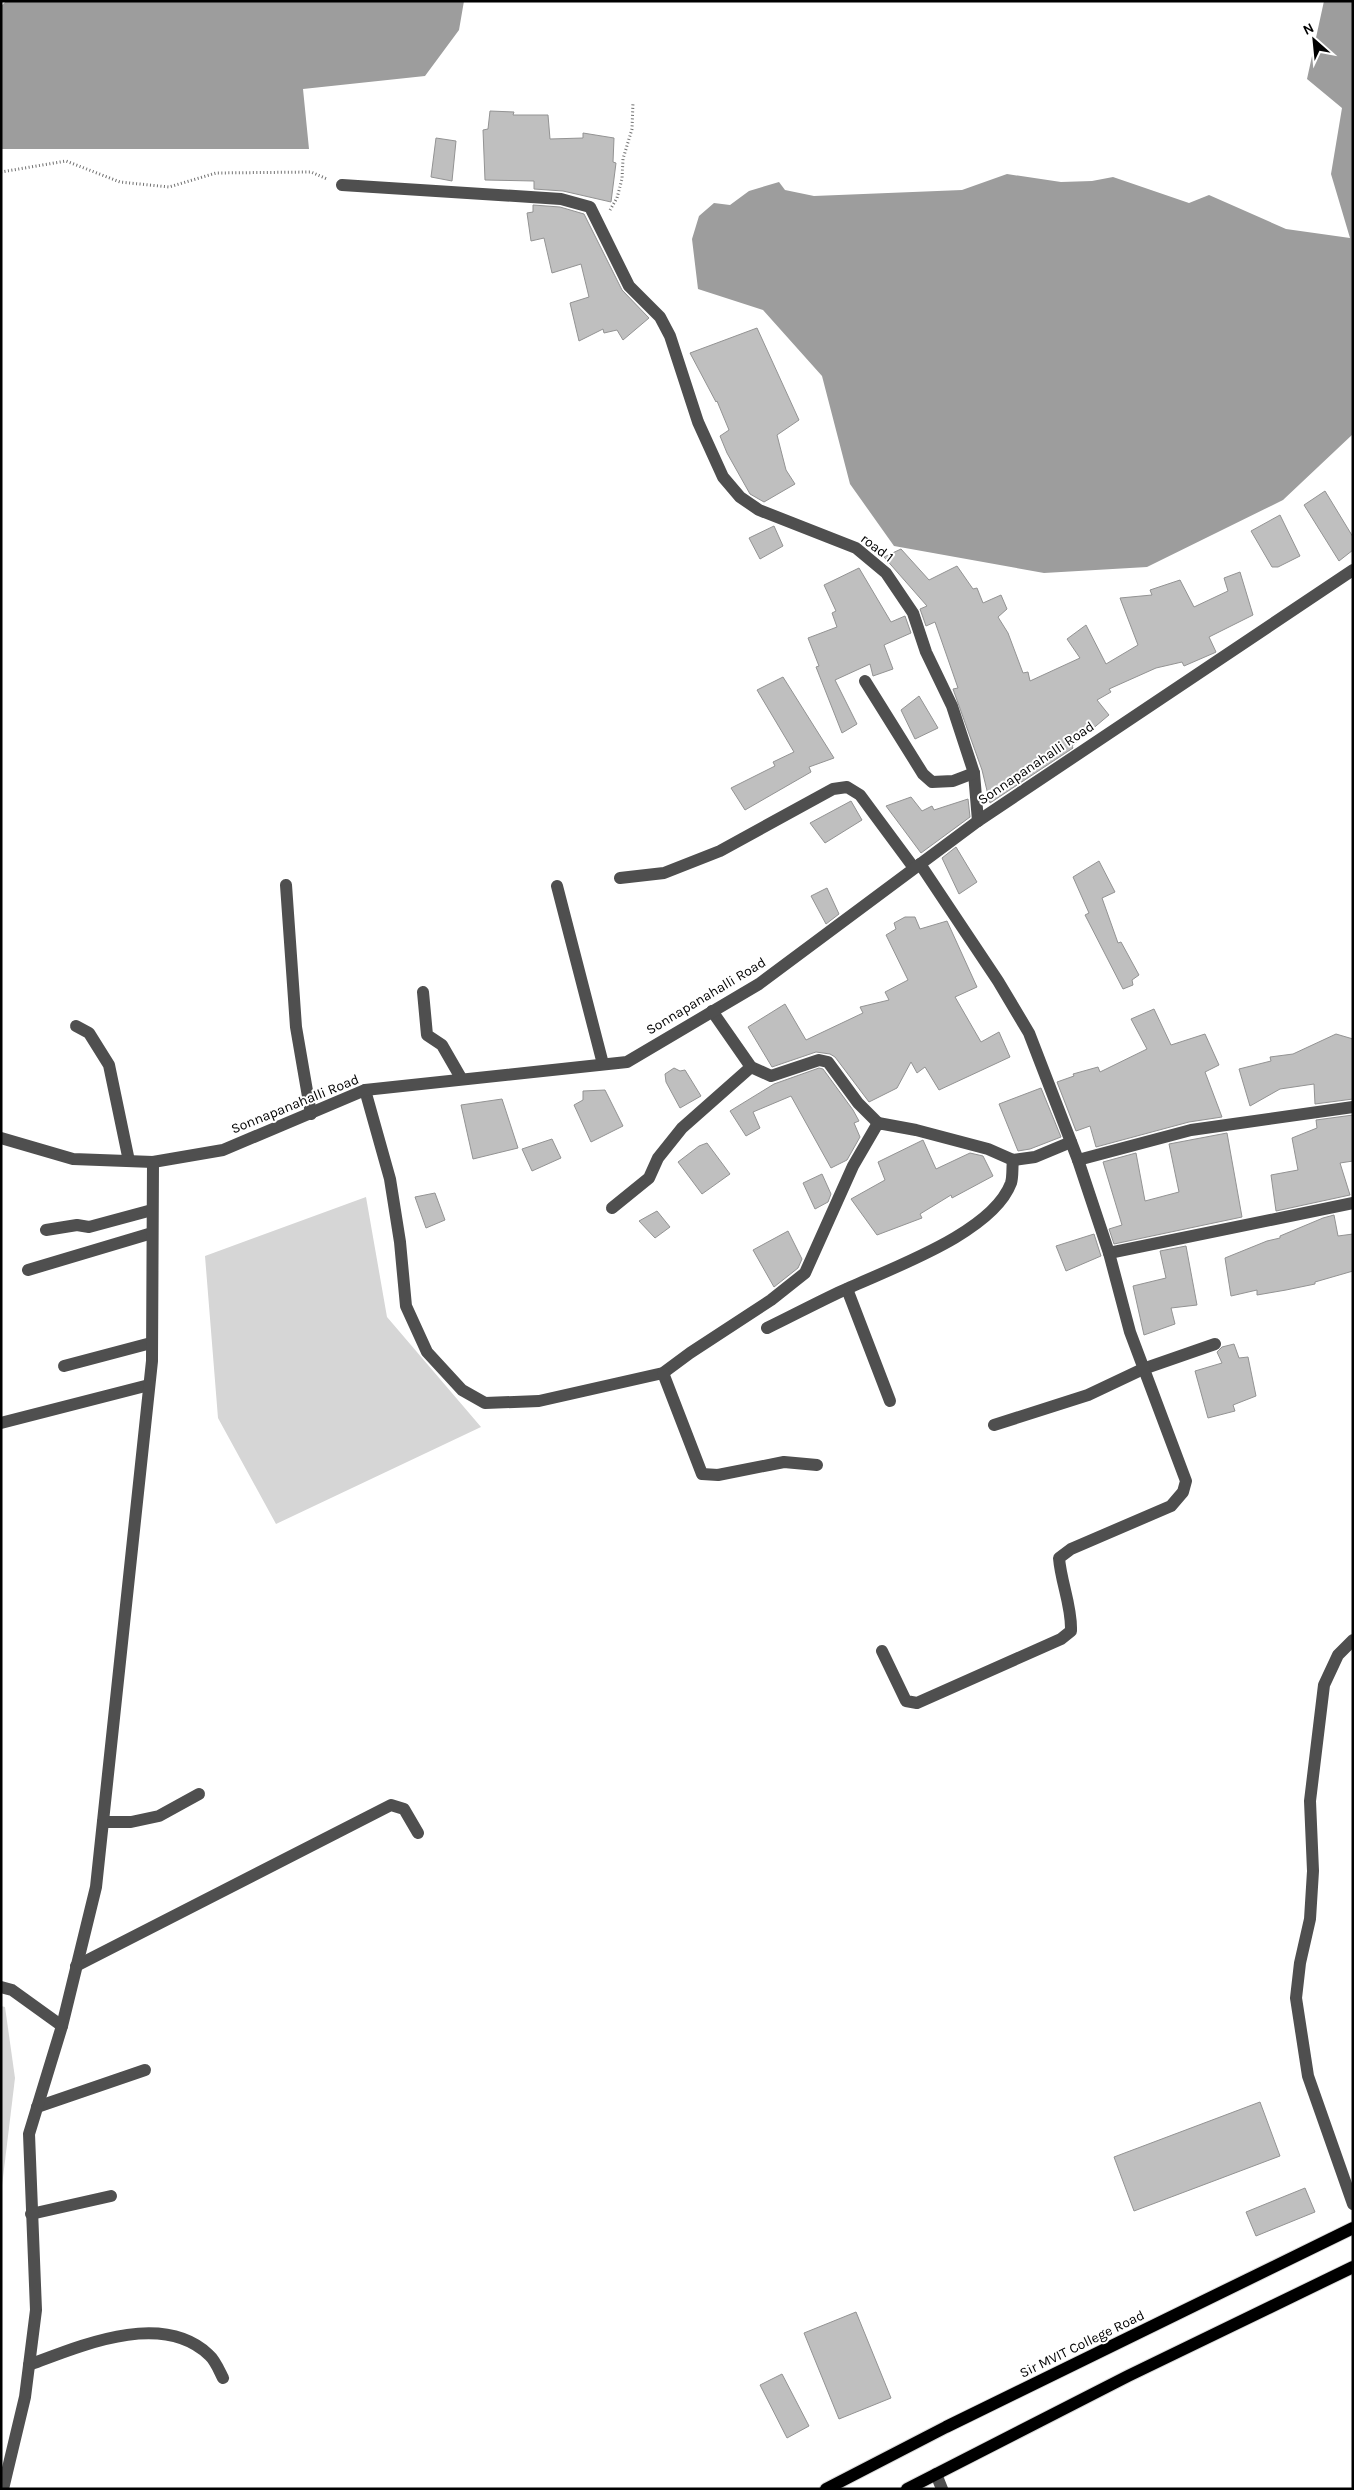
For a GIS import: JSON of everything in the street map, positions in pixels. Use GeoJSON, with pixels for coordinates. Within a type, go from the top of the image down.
{"type":"FeatureCollection","features":[{"type":"Feature","properties":{"kind":"main road","name":"Sir MVIT College Road"},"geometry":{"type":"LineString","coordinates":[[826,2489],[946,2427],[1353,2228]]}},
{"type":"Feature","properties":{"kind":"main road"},"geometry":{"type":"LineString","coordinates":[[907,2489],[1128,2376],[1353,2267]]}},
{"type":"Feature","properties":{"kind":"street","name":"road 1"},"geometry":{"type":"LineString","coordinates":[[342,185],[561,198],[590,206],[629,286],[660,317],[670,336],[683,370],[698,422],[723,477],[740,497],[759,510],[856,548],[886,573],[913,613],[926,652],[952,706],[974,773],[978,821]]}},
{"type":"Feature","properties":{"kind":"street","name":"Sonnapanahalli Road"},"geometry":{"type":"LineString","coordinates":[[1,1138],[73,1159],[153,1162],[223,1150],[365,1090],[461,1078],[627,1062],[759,984],[978,821],[1353,570]]}},
{"type":"Feature","properties":{"kind":"street"},"geometry":{"type":"LineString","coordinates":[[864,681],[923,774],[932,782],[953,781],[974,773]]}},
{"type":"Feature","properties":{"kind":"street"},"geometry":{"type":"LineString","coordinates":[[620,878],[664,872],[720,851],[833,789],[847,787],[860,795],[917,866],[998,981],[1029,1033],[1078,1160],[1109,1253],[1130,1332],[1186,1481],[1182,1492],[1171,1506],[1072,1549],[1058,1558],[1060,1579],[1072,1617],[1071,1631],[1061,1639],[917,1703],[906,1701],[882,1652]]}},
{"type":"Feature","properties":{"kind":"street"},"geometry":{"type":"LineString","coordinates":[[286,886],[296,1027],[310,1114]]}},
{"type":"Feature","properties":{"kind":"street"},"geometry":{"type":"LineString","coordinates":[[557,886],[602,1064]]}},
{"type":"Feature","properties":{"kind":"street"},"geometry":{"type":"LineString","coordinates":[[423,992],[427,1034],[442,1045],[461,1078]]}},
{"type":"Feature","properties":{"kind":"street"},"geometry":{"type":"LineString","coordinates":[[712,1011],[751,1066],[771,1076],[819,1060],[828,1062],[858,1103],[878,1123],[916,1130],[988,1149],[1013,1160],[1035,1157],[1071,1142]]}},
{"type":"Feature","properties":{"kind":"street"},"geometry":{"type":"LineString","coordinates":[[76,1026],[89,1033],[109,1065],[129,1161]]}},
{"type":"Feature","properties":{"kind":"street"},"geometry":{"type":"LineString","coordinates":[[612,1208],[649,1178],[658,1158],[682,1128],[751,1066]]}},
{"type":"Feature","properties":{"kind":"street"},"geometry":{"type":"LineString","coordinates":[[365,1090],[390,1179],[400,1242],[406,1306],[427,1352],[462,1390],[485,1403],[539,1401],[663,1373],[771,1300],[804,1273],[852,1166],[878,1123]]}},
{"type":"Feature","properties":{"kind":"street"},"geometry":{"type":"LineString","coordinates":[[1078,1160],[1191,1130],[1353,1106]]}},
{"type":"Feature","properties":{"kind":"street"},"geometry":{"type":"LineString","coordinates":[[767,1328],[904,1264],[979,1223],[1011,1182],[1013,1160]]}},
{"type":"Feature","properties":{"kind":"street"},"geometry":{"type":"LineString","coordinates":[[3,2489],[25,2397],[36,2310],[29,2134],[62,2026],[96,1887],[149,1385],[153,1162]]}},
{"type":"Feature","properties":{"kind":"street"},"geometry":{"type":"LineString","coordinates":[[1109,1253],[1353,1203]]}},
{"type":"Feature","properties":{"kind":"street"},"geometry":{"type":"LineString","coordinates":[[46,1230],[76,1225],[89,1226],[152,1210]]}},
{"type":"Feature","properties":{"kind":"street"},"geometry":{"type":"LineString","coordinates":[[28,1270],[152,1233]]}},
{"type":"Feature","properties":{"kind":"street"},"geometry":{"type":"LineString","coordinates":[[847,1289],[890,1401]]}},
{"type":"Feature","properties":{"kind":"street"},"geometry":{"type":"LineString","coordinates":[[64,1366],[151,1343]]}},
{"type":"Feature","properties":{"kind":"street"},"geometry":{"type":"LineString","coordinates":[[994,1425],[1088,1395],[1144,1369],[1216,1344]]}},
{"type":"Feature","properties":{"kind":"street"},"geometry":{"type":"LineString","coordinates":[[663,1373],[702,1474],[718,1475],[784,1462],[817,1465]]}},
{"type":"Feature","properties":{"kind":"street"},"geometry":{"type":"LineString","coordinates":[[1,1423],[149,1385]]}},
{"type":"Feature","properties":{"kind":"street"},"geometry":{"type":"LineString","coordinates":[[1353,1640],[1338,1655],[1324,1684],[1310,1801],[1313,1871],[1310,1919],[1300,1963],[1296,1998],[1308,2076],[1353,2204]]}},
{"type":"Feature","properties":{"kind":"street"},"geometry":{"type":"LineString","coordinates":[[103,1822],[131,1822],[159,1816],[199,1794]]}},
{"type":"Feature","properties":{"kind":"street"},"geometry":{"type":"LineString","coordinates":[[76,1966],[391,1805],[404,1809],[418,1834]]}},
{"type":"Feature","properties":{"kind":"street"},"geometry":{"type":"LineString","coordinates":[[1,1988],[12,1990],[62,2026]]}},
{"type":"Feature","properties":{"kind":"street"},"geometry":{"type":"LineString","coordinates":[[38,2107],[145,2070]]}},
{"type":"Feature","properties":{"kind":"street"},"geometry":{"type":"LineString","coordinates":[[31,2214],[111,2196]]}},
{"type":"Feature","properties":{"kind":"street"},"geometry":{"type":"LineString","coordinates":[[29,2364],[93,2342],[133,2335],[166,2334],[191,2341],[210,2356],[223,2378]]}},
{"type":"Feature","properties":{"kind":"street"},"geometry":{"type":"LineString","coordinates":[[936,2474],[942,2489]]}},
{"type":"Feature","properties":{"kind":"path"},"geometry":{"type":"LineString","coordinates":[[600,228],[617,198],[623,159],[632,129],[633,102]]}},
{"type":"Feature","properties":{"kind":"path"},"geometry":{"type":"LineString","coordinates":[[1,172],[66,161],[120,182],[169,187],[216,173],[311,172],[342,185]]}},
{"type":"Feature","properties":{"kind":"shaded area"},"geometry":{"type":"Polygon","coordinates":[[[6,1],[464,1],[459,30],[425,76],[303,89],[309,149],[1,149],[1,6],[6,1]]]}},
{"type":"Feature","properties":{"kind":"shaded area"},"geometry":{"type":"Polygon","coordinates":[[[1324,1],[1353,1],[1353,434],[1283,500],[1147,567],[1044,573],[894,546],[850,484],[822,376],[763,310],[698,289],[692,239],[699,216],[714,203],[730,205],[749,191],[779,182],[785,190],[814,196],[962,190],[1007,174],[1061,182],[1092,181],[1113,177],[1189,203],[1209,195],[1286,229],[1350,238],[1331,174],[1342,108],[1307,79],[1324,1]]]}},
{"type":"Feature","properties":{"kind":"shaded area"},"geometry":{"type":"Polygon","coordinates":[[[366,1197],[387,1317],[481,1427],[276,1524],[218,1418],[205,1256],[366,1197]]]}},
{"type":"Feature","properties":{"kind":"shaded area"},"geometry":{"type":"Polygon","coordinates":[[[1,2006],[5,2007],[15,2078],[1,2194],[1,2006]]]}},
{"type":"Feature","properties":{"kind":"building"},"geometry":{"type":"Polygon","coordinates":[[[490,111],[514,112],[513,115],[548,115],[550,139],[583,138],[583,133],[614,138],[613,162],[616,163],[611,202],[563,191],[534,189],[534,181],[485,180],[483,130],[488,129],[490,111]]]}},
{"type":"Feature","properties":{"kind":"building"},"geometry":{"type":"Polygon","coordinates":[[[436,138],[456,141],[452,181],[431,177],[436,138]]]}},
{"type":"Feature","properties":{"kind":"building"},"geometry":{"type":"Polygon","coordinates":[[[533,205],[560,207],[584,214],[622,290],[649,318],[623,340],[617,330],[604,333],[603,329],[579,341],[570,303],[589,297],[581,264],[552,273],[544,238],[531,241],[527,213],[533,212],[533,205]]]}},
{"type":"Feature","properties":{"kind":"building"},"geometry":{"type":"Polygon","coordinates":[[[757,328],[799,420],[777,435],[786,470],[795,484],[764,502],[750,494],[727,453],[720,436],[729,430],[717,401],[690,353],[757,328]]]}},
{"type":"Feature","properties":{"kind":"building"},"geometry":{"type":"Polygon","coordinates":[[[1325,491],[1353,537],[1353,550],[1339,561],[1304,505],[1325,491]]]}},
{"type":"Feature","properties":{"kind":"building"},"geometry":{"type":"Polygon","coordinates":[[[1280,515],[1300,556],[1278,567],[1272,567],[1251,531],[1280,515]]]}},
{"type":"Feature","properties":{"kind":"building"},"geometry":{"type":"Polygon","coordinates":[[[774,526],[783,546],[760,559],[749,538],[774,526]]]}},
{"type":"Feature","properties":{"kind":"building"},"geometry":{"type":"Polygon","coordinates":[[[901,549],[929,580],[957,566],[973,589],[977,588],[983,603],[1001,595],[1007,609],[998,617],[1008,633],[1023,673],[1028,672],[1030,681],[1080,658],[1067,639],[1086,625],[1106,664],[1138,645],[1120,598],[1152,595],[1150,590],[1180,580],[1194,607],[1228,591],[1224,578],[1240,572],[1253,615],[1209,637],[1216,652],[1184,666],[1182,662],[1156,668],[1109,689],[1111,692],[1097,700],[1109,715],[1072,746],[1073,748],[990,803],[982,770],[953,689],[958,688],[935,622],[926,626],[920,609],[927,606],[884,557],[901,549]]]}},
{"type":"Feature","properties":{"kind":"building"},"geometry":{"type":"Polygon","coordinates":[[[859,568],[891,622],[905,616],[911,633],[884,645],[893,669],[873,676],[870,664],[835,680],[857,724],[842,733],[816,667],[819,666],[808,638],[837,627],[832,613],[836,611],[824,585],[859,568]]]}},
{"type":"Feature","properties":{"kind":"building"},"geometry":{"type":"Polygon","coordinates":[[[783,677],[834,758],[809,767],[811,772],[745,810],[731,788],[775,766],[773,762],[794,752],[757,690],[783,677]]]}},
{"type":"Feature","properties":{"kind":"building"},"geometry":{"type":"Polygon","coordinates":[[[919,696],[938,728],[915,739],[901,710],[919,696]]]}},
{"type":"Feature","properties":{"kind":"building"},"geometry":{"type":"Polygon","coordinates":[[[911,797],[922,811],[932,806],[934,810],[968,799],[970,817],[921,853],[886,806],[911,797]]]}},
{"type":"Feature","properties":{"kind":"building"},"geometry":{"type":"Polygon","coordinates":[[[851,801],[862,820],[825,843],[810,823],[851,801]]]}},
{"type":"Feature","properties":{"kind":"building"},"geometry":{"type":"Polygon","coordinates":[[[956,847],[977,882],[959,894],[942,858],[956,847]]]}},
{"type":"Feature","properties":{"kind":"building"},"geometry":{"type":"Polygon","coordinates":[[[1099,861],[1115,892],[1102,898],[1118,943],[1121,942],[1139,975],[1132,980],[1133,985],[1123,989],[1085,915],[1089,913],[1073,877],[1099,861]]]}},
{"type":"Feature","properties":{"kind":"building"},"geometry":{"type":"Polygon","coordinates":[[[827,888],[839,914],[826,924],[811,896],[827,888]]]}},
{"type":"Feature","properties":{"kind":"building"},"geometry":{"type":"Polygon","coordinates":[[[905,917],[915,917],[920,929],[947,921],[977,987],[955,997],[981,1042],[999,1032],[1010,1057],[939,1090],[925,1067],[917,1073],[911,1062],[897,1088],[869,1102],[835,1057],[830,1054],[816,1052],[772,1067],[748,1027],[785,1004],[806,1040],[863,1013],[860,1007],[889,1000],[885,992],[908,980],[886,935],[896,929],[894,923],[905,917]]]}},
{"type":"Feature","properties":{"kind":"building"},"geometry":{"type":"Polygon","coordinates":[[[1154,1009],[1171,1045],[1205,1034],[1219,1065],[1205,1072],[1222,1117],[1189,1122],[1096,1147],[1090,1126],[1076,1131],[1057,1082],[1074,1076],[1073,1074],[1098,1067],[1100,1072],[1147,1049],[1131,1019],[1154,1009]]]}},
{"type":"Feature","properties":{"kind":"building"},"geometry":{"type":"Polygon","coordinates":[[[1336,1034],[1353,1039],[1353,1099],[1315,1104],[1314,1084],[1280,1089],[1250,1106],[1239,1069],[1271,1061],[1270,1057],[1293,1054],[1336,1034]]]}},
{"type":"Feature","properties":{"kind":"building"},"geometry":{"type":"Polygon","coordinates":[[[674,1068],[680,1071],[685,1070],[701,1096],[680,1108],[666,1082],[665,1074],[674,1068]]]}},
{"type":"Feature","properties":{"kind":"building"},"geometry":{"type":"Polygon","coordinates":[[[819,1068],[823,1069],[859,1121],[854,1123],[860,1137],[847,1160],[831,1168],[791,1096],[753,1112],[760,1128],[746,1136],[730,1111],[774,1084],[819,1068]]]}},
{"type":"Feature","properties":{"kind":"building"},"geometry":{"type":"Polygon","coordinates":[[[1041,1088],[1061,1137],[1030,1149],[1018,1151],[999,1104],[1041,1088]]]}},
{"type":"Feature","properties":{"kind":"building"},"geometry":{"type":"Polygon","coordinates":[[[605,1090],[623,1126],[591,1142],[574,1105],[583,1100],[583,1091],[605,1090]]]}},
{"type":"Feature","properties":{"kind":"building"},"geometry":{"type":"Polygon","coordinates":[[[502,1099],[518,1148],[473,1159],[461,1105],[502,1099]]]}},
{"type":"Feature","properties":{"kind":"building"},"geometry":{"type":"Polygon","coordinates":[[[1353,1115],[1353,1161],[1340,1163],[1350,1195],[1276,1211],[1271,1175],[1298,1170],[1292,1138],[1317,1128],[1316,1120],[1353,1115]]]}},
{"type":"Feature","properties":{"kind":"building"},"geometry":{"type":"Polygon","coordinates":[[[1227,1133],[1242,1217],[1114,1244],[1109,1229],[1122,1225],[1103,1162],[1136,1153],[1145,1201],[1179,1192],[1169,1144],[1227,1133]]]}},
{"type":"Feature","properties":{"kind":"building"},"geometry":{"type":"Polygon","coordinates":[[[552,1139],[561,1158],[532,1171],[522,1149],[552,1139]]]}},
{"type":"Feature","properties":{"kind":"building"},"geometry":{"type":"Polygon","coordinates":[[[923,1140],[936,1169],[970,1153],[983,1156],[993,1176],[952,1198],[951,1195],[920,1214],[922,1218],[877,1235],[851,1199],[885,1180],[878,1162],[923,1140]]]}},
{"type":"Feature","properties":{"kind":"building"},"geometry":{"type":"Polygon","coordinates":[[[707,1143],[730,1174],[702,1194],[678,1162],[699,1146],[707,1143]]]}},
{"type":"Feature","properties":{"kind":"building"},"geometry":{"type":"Polygon","coordinates":[[[822,1174],[831,1194],[828,1202],[815,1209],[803,1183],[822,1174]]]}},
{"type":"Feature","properties":{"kind":"building"},"geometry":{"type":"Polygon","coordinates":[[[435,1193],[445,1220],[426,1228],[415,1197],[435,1193]]]}},
{"type":"Feature","properties":{"kind":"building"},"geometry":{"type":"Polygon","coordinates":[[[657,1211],[670,1227],[655,1238],[639,1221],[657,1211]]]}},
{"type":"Feature","properties":{"kind":"building"},"geometry":{"type":"Polygon","coordinates":[[[1334,1215],[1338,1236],[1353,1234],[1353,1271],[1315,1282],[1315,1284],[1286,1290],[1257,1295],[1257,1290],[1231,1296],[1225,1258],[1267,1241],[1280,1238],[1280,1236],[1334,1215]]]}},
{"type":"Feature","properties":{"kind":"building"},"geometry":{"type":"Polygon","coordinates":[[[788,1231],[802,1259],[798,1268],[774,1287],[753,1250],[788,1231]]]}},
{"type":"Feature","properties":{"kind":"building"},"geometry":{"type":"Polygon","coordinates":[[[1094,1234],[1101,1256],[1066,1271],[1056,1246],[1094,1234]]]}},
{"type":"Feature","properties":{"kind":"building"},"geometry":{"type":"Polygon","coordinates":[[[1186,1246],[1197,1305],[1171,1308],[1175,1324],[1144,1335],[1133,1286],[1166,1278],[1160,1251],[1186,1246]]]}},
{"type":"Feature","properties":{"kind":"building"},"geometry":{"type":"Polygon","coordinates":[[[1234,1344],[1239,1358],[1248,1357],[1256,1396],[1233,1405],[1235,1411],[1208,1418],[1195,1371],[1222,1363],[1217,1352],[1222,1347],[1234,1344]]]}},
{"type":"Feature","properties":{"kind":"building"},"geometry":{"type":"Polygon","coordinates":[[[1260,2102],[1280,2156],[1134,2211],[1114,2157],[1260,2102]]]}},
{"type":"Feature","properties":{"kind":"building"},"geometry":{"type":"Polygon","coordinates":[[[1305,2188],[1315,2212],[1256,2236],[1246,2212],[1305,2188]]]}},
{"type":"Feature","properties":{"kind":"building"},"geometry":{"type":"Polygon","coordinates":[[[856,2312],[891,2398],[839,2419],[804,2333],[856,2312]]]}},
{"type":"Feature","properties":{"kind":"building"},"geometry":{"type":"Polygon","coordinates":[[[782,2374],[809,2426],[787,2438],[760,2385],[782,2374]]]}}]}
